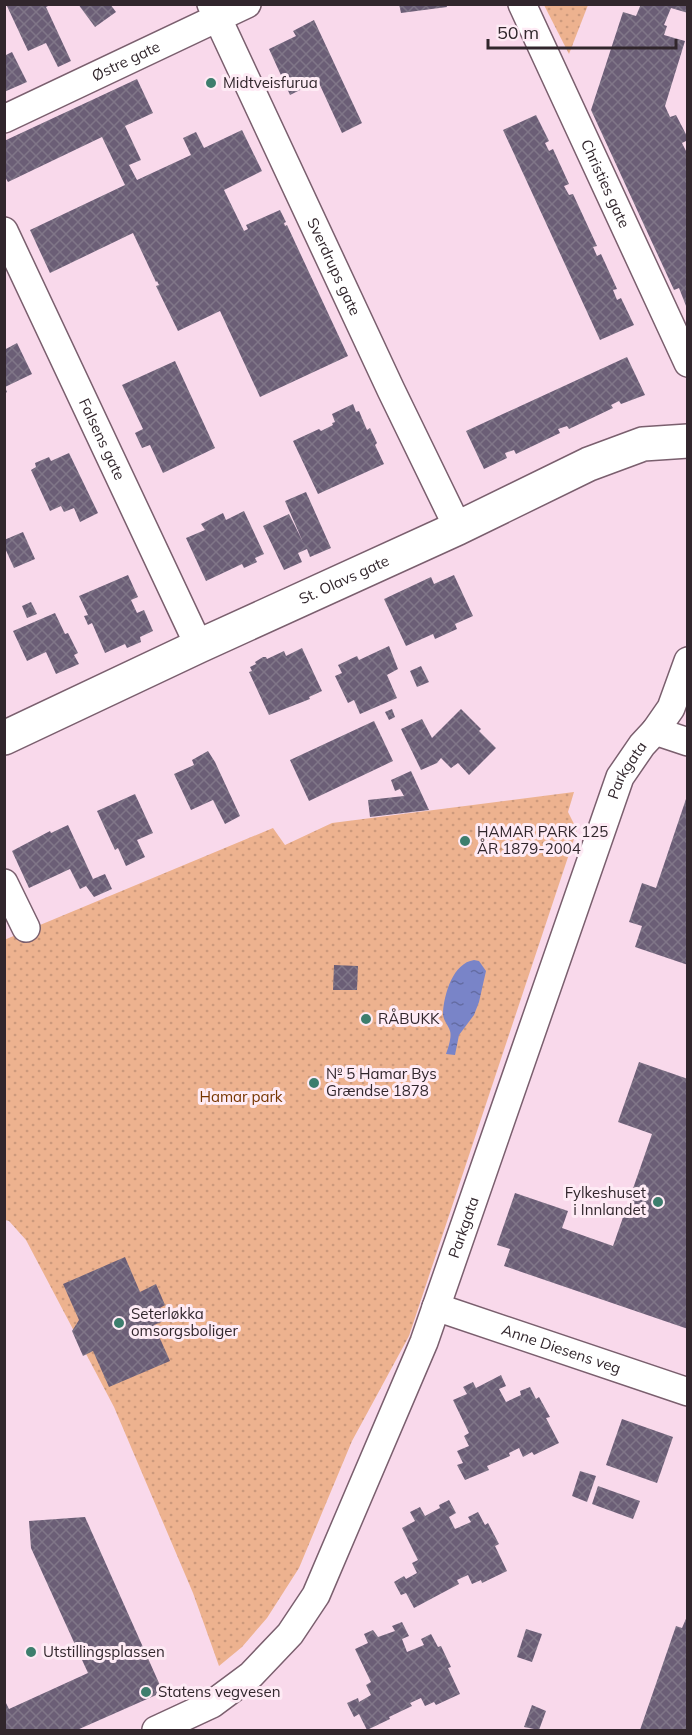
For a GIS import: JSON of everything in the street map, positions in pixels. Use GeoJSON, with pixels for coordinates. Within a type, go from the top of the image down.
{"type":"FeatureCollection","features":[{"type":"Feature","properties":{"kind":"main road","name":"St. Olavs gate"},"geometry":{"type":"LineString","coordinates":[[4,738],[458,528],[589,464],[643,444],[687,441]]}},
{"type":"Feature","properties":{"kind":"street","name":"Østre gate"},"geometry":{"type":"LineString","coordinates":[[4,118],[214,11],[247,4]]}},
{"type":"Feature","properties":{"kind":"street","name":"Christies gate"},"geometry":{"type":"LineString","coordinates":[[522,4],[687,363]]}},
{"type":"Feature","properties":{"kind":"street","name":"Sverdrups gate"},"geometry":{"type":"LineString","coordinates":[[214,11],[458,528]]}},
{"type":"Feature","properties":{"kind":"street","name":"Falsens gate"},"geometry":{"type":"LineString","coordinates":[[4,231],[199,646]]}},
{"type":"Feature","properties":{"kind":"street","name":"Parkgata"},"geometry":{"type":"LineString","coordinates":[[156,1731],[212,1704],[251,1675],[290,1634],[316,1595],[424,1342],[620,777],[671,708],[687,661]]}},
{"type":"Feature","properties":{"kind":"street"},"geometry":{"type":"LineString","coordinates":[[656,731],[687,742]]}},
{"type":"Feature","properties":{"kind":"street"},"geometry":{"type":"LineString","coordinates":[[4,883],[26,928]]}},
{"type":"Feature","properties":{"kind":"street","name":"Anne Diesens veg"},"geometry":{"type":"LineString","coordinates":[[436,1307],[687,1392]]}},
{"type":"Feature","properties":{"kind":"green space"},"geometry":{"type":"Polygon","coordinates":[[[544,5],[588,5],[569,54],[544,5]]]}},
{"type":"Feature","properties":{"kind":"green space","name":"Hamar park"},"geometry":{"type":"Polygon","coordinates":[[[574,792],[568,812],[577,830],[409,1336],[352,1441],[299,1568],[267,1618],[242,1647],[219,1666],[193,1593],[114,1407],[26,1240],[9,1221],[5,1220],[4,940],[273,828],[285,845],[332,823],[574,792]]]}},
{"type":"Feature","properties":{"kind":"water"},"geometry":{"type":"Polygon","coordinates":[[[479,961],[486,971],[479,1002],[474,1015],[459,1035],[455,1055],[446,1054],[450,1033],[443,1013],[445,997],[455,973],[467,962],[479,961]]]}},
{"type":"Feature","properties":{"kind":"building"},"geometry":{"type":"Polygon","coordinates":[[[6,4],[52,4],[46,7],[71,61],[58,67],[46,43],[28,51],[6,4]]]}},
{"type":"Feature","properties":{"kind":"building"},"geometry":{"type":"Polygon","coordinates":[[[78,4],[110,4],[116,12],[95,27],[78,4]]]}},
{"type":"Feature","properties":{"kind":"building"},"geometry":{"type":"Polygon","coordinates":[[[399,4],[446,4],[447,7],[401,13],[399,4]]]}},
{"type":"Feature","properties":{"kind":"building"},"geometry":{"type":"Polygon","coordinates":[[[641,4],[688,4],[688,13],[671,8],[664,25],[667,26],[664,35],[685,41],[665,106],[670,117],[676,115],[688,138],[682,143],[688,155],[688,311],[679,288],[674,290],[591,110],[623,12],[636,16],[641,4]]]}},
{"type":"Feature","properties":{"kind":"building"},"geometry":{"type":"Polygon","coordinates":[[[314,20],[362,123],[342,133],[318,81],[290,95],[269,49],[296,36],[293,31],[314,20]]]}},
{"type":"Feature","properties":{"kind":"building"},"geometry":{"type":"Polygon","coordinates":[[[12,52],[27,82],[4,92],[4,56],[12,52]]]}},
{"type":"Feature","properties":{"kind":"building"},"geometry":{"type":"Polygon","coordinates":[[[137,79],[153,113],[125,126],[141,160],[129,165],[137,180],[191,155],[183,138],[196,132],[204,148],[242,130],[262,171],[224,190],[244,231],[248,229],[246,225],[280,210],[286,222],[285,226],[287,225],[348,356],[260,397],[220,311],[178,331],[156,286],[159,285],[133,233],[50,273],[30,230],[125,185],[102,137],[8,182],[4,175],[4,141],[137,79]]]}},
{"type":"Feature","properties":{"kind":"building"},"geometry":{"type":"Polygon","coordinates":[[[536,115],[549,141],[545,143],[549,151],[553,149],[569,184],[564,186],[569,195],[573,194],[597,246],[593,247],[597,256],[601,254],[617,289],[613,290],[617,300],[621,298],[634,325],[600,340],[503,130],[536,115]]]}},
{"type":"Feature","properties":{"kind":"building"},"geometry":{"type":"Polygon","coordinates":[[[17,343],[32,374],[5,387],[7,392],[4,394],[4,350],[17,343]]]}},
{"type":"Feature","properties":{"kind":"building"},"geometry":{"type":"Polygon","coordinates":[[[627,357],[645,395],[621,404],[619,401],[611,405],[613,408],[569,429],[567,426],[558,429],[560,433],[516,454],[514,450],[505,453],[507,458],[484,469],[466,431],[627,357]]]}},
{"type":"Feature","properties":{"kind":"building"},"geometry":{"type":"Polygon","coordinates":[[[175,361],[215,448],[163,473],[150,445],[142,448],[135,433],[143,429],[122,385],[175,361]]]}},
{"type":"Feature","properties":{"kind":"building"},"geometry":{"type":"Polygon","coordinates":[[[353,404],[356,412],[359,411],[367,430],[370,428],[384,464],[318,494],[293,441],[333,425],[332,423],[335,422],[332,414],[353,404]]]}},
{"type":"Feature","properties":{"kind":"building"},"geometry":{"type":"Polygon","coordinates":[[[69,453],[98,513],[80,522],[74,508],[64,512],[61,506],[50,511],[31,470],[36,467],[35,463],[49,457],[51,461],[69,453]]]}},
{"type":"Feature","properties":{"kind":"building"},"geometry":{"type":"Polygon","coordinates":[[[306,492],[331,548],[310,557],[307,549],[298,553],[302,562],[284,570],[263,526],[289,514],[303,542],[285,501],[306,492]]]}},
{"type":"Feature","properties":{"kind":"building"},"geometry":{"type":"Polygon","coordinates":[[[244,511],[264,554],[255,558],[257,562],[244,568],[242,564],[206,581],[186,538],[205,530],[201,524],[223,513],[226,520],[244,511]]]}},
{"type":"Feature","properties":{"kind":"building"},"geometry":{"type":"Polygon","coordinates":[[[23,532],[35,559],[14,568],[4,546],[4,540],[23,532]]]}},
{"type":"Feature","properties":{"kind":"building"},"geometry":{"type":"Polygon","coordinates":[[[128,575],[138,597],[131,600],[137,613],[144,610],[153,631],[140,637],[141,642],[127,648],[125,644],[105,653],[92,623],[88,625],[84,616],[88,615],[79,596],[128,575]]]}},
{"type":"Feature","properties":{"kind":"building"},"geometry":{"type":"Polygon","coordinates":[[[454,575],[473,616],[455,624],[457,629],[435,639],[433,634],[406,646],[384,599],[431,577],[434,584],[454,575]]]}},
{"type":"Feature","properties":{"kind":"building"},"geometry":{"type":"Polygon","coordinates":[[[31,602],[37,614],[27,618],[22,606],[31,602]]]}},
{"type":"Feature","properties":{"kind":"building"},"geometry":{"type":"Polygon","coordinates":[[[55,613],[78,653],[74,655],[79,664],[56,674],[46,652],[27,661],[13,631],[55,613]]]}},
{"type":"Feature","properties":{"kind":"building"},"geometry":{"type":"Polygon","coordinates":[[[389,646],[398,669],[387,675],[397,698],[360,714],[354,700],[348,703],[335,676],[342,673],[338,665],[357,656],[359,660],[389,646]]]}},
{"type":"Feature","properties":{"kind":"building"},"geometry":{"type":"Polygon","coordinates":[[[302,648],[322,691],[309,697],[310,699],[269,715],[249,672],[252,671],[250,667],[263,657],[267,659],[284,651],[286,656],[302,648]]]}},
{"type":"Feature","properties":{"kind":"building"},"geometry":{"type":"Polygon","coordinates":[[[421,666],[429,682],[417,687],[410,671],[421,666]]]}},
{"type":"Feature","properties":{"kind":"building"},"geometry":{"type":"Polygon","coordinates":[[[392,709],[395,717],[389,720],[385,712],[392,709]]]}},
{"type":"Feature","properties":{"kind":"building"},"geometry":{"type":"Polygon","coordinates":[[[461,709],[496,748],[469,775],[458,763],[451,768],[441,758],[437,763],[421,770],[401,729],[422,719],[432,738],[461,709]]]}},
{"type":"Feature","properties":{"kind":"building"},"geometry":{"type":"Polygon","coordinates":[[[374,721],[393,761],[309,801],[290,760],[374,721]]]}},
{"type":"Feature","properties":{"kind":"building"},"geometry":{"type":"Polygon","coordinates":[[[208,751],[240,816],[225,824],[213,800],[191,810],[174,774],[194,765],[192,760],[208,751]]]}},
{"type":"Feature","properties":{"kind":"building"},"geometry":{"type":"Polygon","coordinates":[[[411,771],[429,810],[370,817],[368,800],[404,796],[400,789],[395,791],[391,780],[411,771]]]}},
{"type":"Feature","properties":{"kind":"building"},"geometry":{"type":"Polygon","coordinates":[[[135,794],[153,833],[137,840],[145,857],[126,866],[118,848],[115,850],[97,811],[135,794]]]}},
{"type":"Feature","properties":{"kind":"building"},"geometry":{"type":"Polygon","coordinates":[[[687,796],[688,965],[635,947],[642,926],[629,922],[642,883],[656,888],[687,796]]]}},
{"type":"Feature","properties":{"kind":"building"},"geometry":{"type":"Polygon","coordinates":[[[68,825],[93,879],[105,874],[112,889],[94,897],[86,886],[80,889],[70,869],[29,888],[12,851],[50,831],[51,833],[68,825]]]}},
{"type":"Feature","properties":{"kind":"building"},"geometry":{"type":"Polygon","coordinates":[[[334,965],[358,966],[357,990],[333,990],[334,965]]]}},
{"type":"Feature","properties":{"kind":"building","name":"Fylkeshuset i Innlandet"},"geometry":{"type":"Polygon","coordinates":[[[639,1062],[688,1079],[688,1329],[504,1266],[510,1249],[497,1245],[515,1193],[568,1211],[562,1228],[613,1246],[652,1134],[618,1122],[639,1062]]]}},
{"type":"Feature","properties":{"kind":"building","name":"Seterløkka omsorgsboliger"},"geometry":{"type":"Polygon","coordinates":[[[125,1257],[140,1292],[156,1284],[165,1305],[160,1308],[166,1320],[154,1325],[170,1361],[109,1387],[93,1351],[83,1356],[72,1331],[79,1320],[63,1284],[125,1257]]]}},
{"type":"Feature","properties":{"kind":"building"},"geometry":{"type":"Polygon","coordinates":[[[501,1375],[506,1386],[499,1389],[506,1402],[521,1395],[520,1391],[530,1387],[536,1399],[539,1397],[550,1417],[546,1418],[559,1443],[534,1455],[532,1452],[523,1457],[519,1448],[509,1453],[510,1456],[487,1466],[489,1470],[465,1480],[457,1465],[463,1463],[457,1451],[469,1446],[464,1436],[469,1433],[453,1400],[467,1394],[463,1387],[473,1382],[476,1388],[501,1375]]]}},
{"type":"Feature","properties":{"kind":"building"},"geometry":{"type":"Polygon","coordinates":[[[622,1419],[673,1437],[657,1483],[606,1465],[622,1419]]]}},
{"type":"Feature","properties":{"kind":"building"},"geometry":{"type":"Polygon","coordinates":[[[580,1471],[596,1476],[587,1502],[572,1496],[580,1471]]]}},
{"type":"Feature","properties":{"kind":"building"},"geometry":{"type":"Polygon","coordinates":[[[598,1486],[640,1501],[633,1519],[592,1504],[598,1486]]]}},
{"type":"Feature","properties":{"kind":"building"},"geometry":{"type":"Polygon","coordinates":[[[449,1500],[456,1513],[449,1517],[455,1529],[471,1522],[468,1517],[478,1512],[485,1525],[488,1523],[499,1544],[495,1546],[507,1571],[482,1583],[481,1580],[472,1584],[468,1575],[457,1580],[459,1584],[414,1608],[406,1593],[401,1595],[394,1582],[404,1576],[406,1579],[417,1573],[412,1563],[418,1560],[402,1528],[415,1521],[410,1512],[420,1507],[425,1516],[449,1500]]]}},
{"type":"Feature","properties":{"kind":"building"},"geometry":{"type":"Polygon","coordinates":[[[85,1517],[163,1692],[77,1730],[4,1730],[4,1699],[9,1709],[88,1673],[31,1548],[29,1521],[85,1517]]]}},
{"type":"Feature","properties":{"kind":"building"},"geometry":{"type":"Polygon","coordinates":[[[688,1614],[688,1730],[640,1730],[676,1626],[682,1628],[688,1614]]]}},
{"type":"Feature","properties":{"kind":"building"},"geometry":{"type":"Polygon","coordinates":[[[402,1622],[409,1636],[402,1639],[407,1652],[424,1645],[421,1639],[431,1634],[438,1647],[441,1646],[460,1694],[436,1705],[434,1702],[425,1706],[421,1698],[410,1703],[412,1706],[367,1730],[359,1714],[354,1717],[347,1703],[358,1698],[359,1702],[371,1695],[366,1685],[371,1682],[355,1649],[368,1643],[364,1634],[373,1630],[378,1637],[395,1631],[392,1626],[402,1622]]]}},
{"type":"Feature","properties":{"kind":"building"},"geometry":{"type":"Polygon","coordinates":[[[526,1629],[542,1634],[532,1662],[517,1657],[526,1629]]]}},
{"type":"Feature","properties":{"kind":"building"},"geometry":{"type":"Polygon","coordinates":[[[532,1705],[546,1711],[539,1730],[524,1727],[532,1705]]]}},
{"type":"Feature","properties":{"kind":"place","name":"Midtveisfurua"},"geometry":{"type":"Point","coordinates":[211,83]}},
{"type":"Feature","properties":{"kind":"place","name":"HAMAR PARK 125 ÅR 1879-2004"},"geometry":{"type":"Point","coordinates":[465,841]}},
{"type":"Feature","properties":{"kind":"place","name":"RÅBUKK"},"geometry":{"type":"Point","coordinates":[366,1019]}},
{"type":"Feature","properties":{"kind":"place","name":"№ 5 Hamar Bys Grændse 1878"},"geometry":{"type":"Point","coordinates":[314,1083]}},
{"type":"Feature","properties":{"kind":"place","name":"Fylkeshuset i Innlandet"},"geometry":{"type":"Point","coordinates":[658,1202]}},
{"type":"Feature","properties":{"kind":"place","name":"Seterløkka omsorgsboliger"},"geometry":{"type":"Point","coordinates":[119,1323]}},
{"type":"Feature","properties":{"kind":"place","name":"Utstillingsplassen"},"geometry":{"type":"Point","coordinates":[31,1652]}},
{"type":"Feature","properties":{"kind":"place","name":"Statens vegvesen"},"geometry":{"type":"Point","coordinates":[146,1692]}}]}
